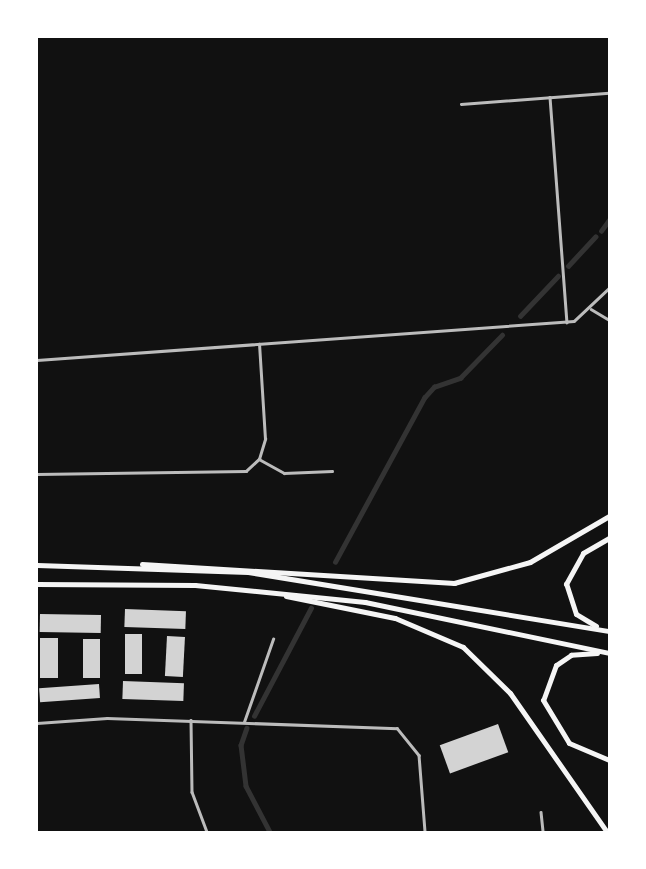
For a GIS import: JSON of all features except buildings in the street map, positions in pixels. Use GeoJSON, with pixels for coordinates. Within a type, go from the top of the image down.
{"type":"FeatureCollection","features":[{"type":"Feature","properties":{"kind":"highway"},"geometry":{"type":"LineString","coordinates":[[37,565],[116,564],[454,583],[530,562],[609,516]]}},
{"type":"Feature","properties":{"kind":"highway"},"geometry":{"type":"LineString","coordinates":[[609,538],[583,553],[566,584],[576,614],[609,631]]}},
{"type":"Feature","properties":{"kind":"highway"},"geometry":{"type":"LineString","coordinates":[[116,564],[287,578],[609,631]]}},
{"type":"Feature","properties":{"kind":"highway"},"geometry":{"type":"LineString","coordinates":[[37,584],[248,589],[365,602],[608,653]]}},
{"type":"Feature","properties":{"kind":"highway"},"geometry":{"type":"LineString","coordinates":[[248,589],[394,618],[463,647],[510,693],[607,832]]}},
{"type":"Feature","properties":{"kind":"highway"},"geometry":{"type":"LineString","coordinates":[[608,653],[564,659],[545,682],[543,700],[569,743],[609,760]]}},
{"type":"Feature","properties":{"kind":"street"},"geometry":{"type":"LineString","coordinates":[[461,104],[609,93]]}},
{"type":"Feature","properties":{"kind":"street"},"geometry":{"type":"LineString","coordinates":[[550,97],[566,322]]}},
{"type":"Feature","properties":{"kind":"street"},"geometry":{"type":"LineString","coordinates":[[37,360],[566,322],[592,309],[609,288]]}},
{"type":"Feature","properties":{"kind":"street"},"geometry":{"type":"LineString","coordinates":[[592,309],[609,320]]}},
{"type":"Feature","properties":{"kind":"street"},"geometry":{"type":"LineString","coordinates":[[37,474],[229,476],[259,459],[265,435],[259,344]]}},
{"type":"Feature","properties":{"kind":"street"},"geometry":{"type":"LineString","coordinates":[[259,459],[284,473],[332,471]]}},
{"type":"Feature","properties":{"kind":"street"},"geometry":{"type":"LineString","coordinates":[[244,722],[273,639]]}},
{"type":"Feature","properties":{"kind":"street"},"geometry":{"type":"LineString","coordinates":[[191,720],[192,792],[207,832]]}},
{"type":"Feature","properties":{"kind":"street"},"geometry":{"type":"LineString","coordinates":[[37,723],[191,720],[387,727],[416,743],[425,832]]}},
{"type":"Feature","properties":{"kind":"street"},"geometry":{"type":"LineString","coordinates":[[541,812],[543,832]]}},
{"type":"Feature","properties":{"kind":"waterway"},"geometry":{"type":"LineString","coordinates":[[601,231],[609,220]]}},
{"type":"Feature","properties":{"kind":"waterway"},"geometry":{"type":"LineString","coordinates":[[568,266],[595,237]]}},
{"type":"Feature","properties":{"kind":"waterway"},"geometry":{"type":"LineString","coordinates":[[520,316],[558,276]]}},
{"type":"Feature","properties":{"kind":"waterway"},"geometry":{"type":"LineString","coordinates":[[335,562],[424,398],[434,387],[460,378],[502,335]]}},
{"type":"Feature","properties":{"kind":"waterway"},"geometry":{"type":"LineString","coordinates":[[254,716],[311,608]]}},
{"type":"Feature","properties":{"kind":"waterway"},"geometry":{"type":"LineString","coordinates":[[247,728],[241,745],[246,786],[270,832]]}}]}
